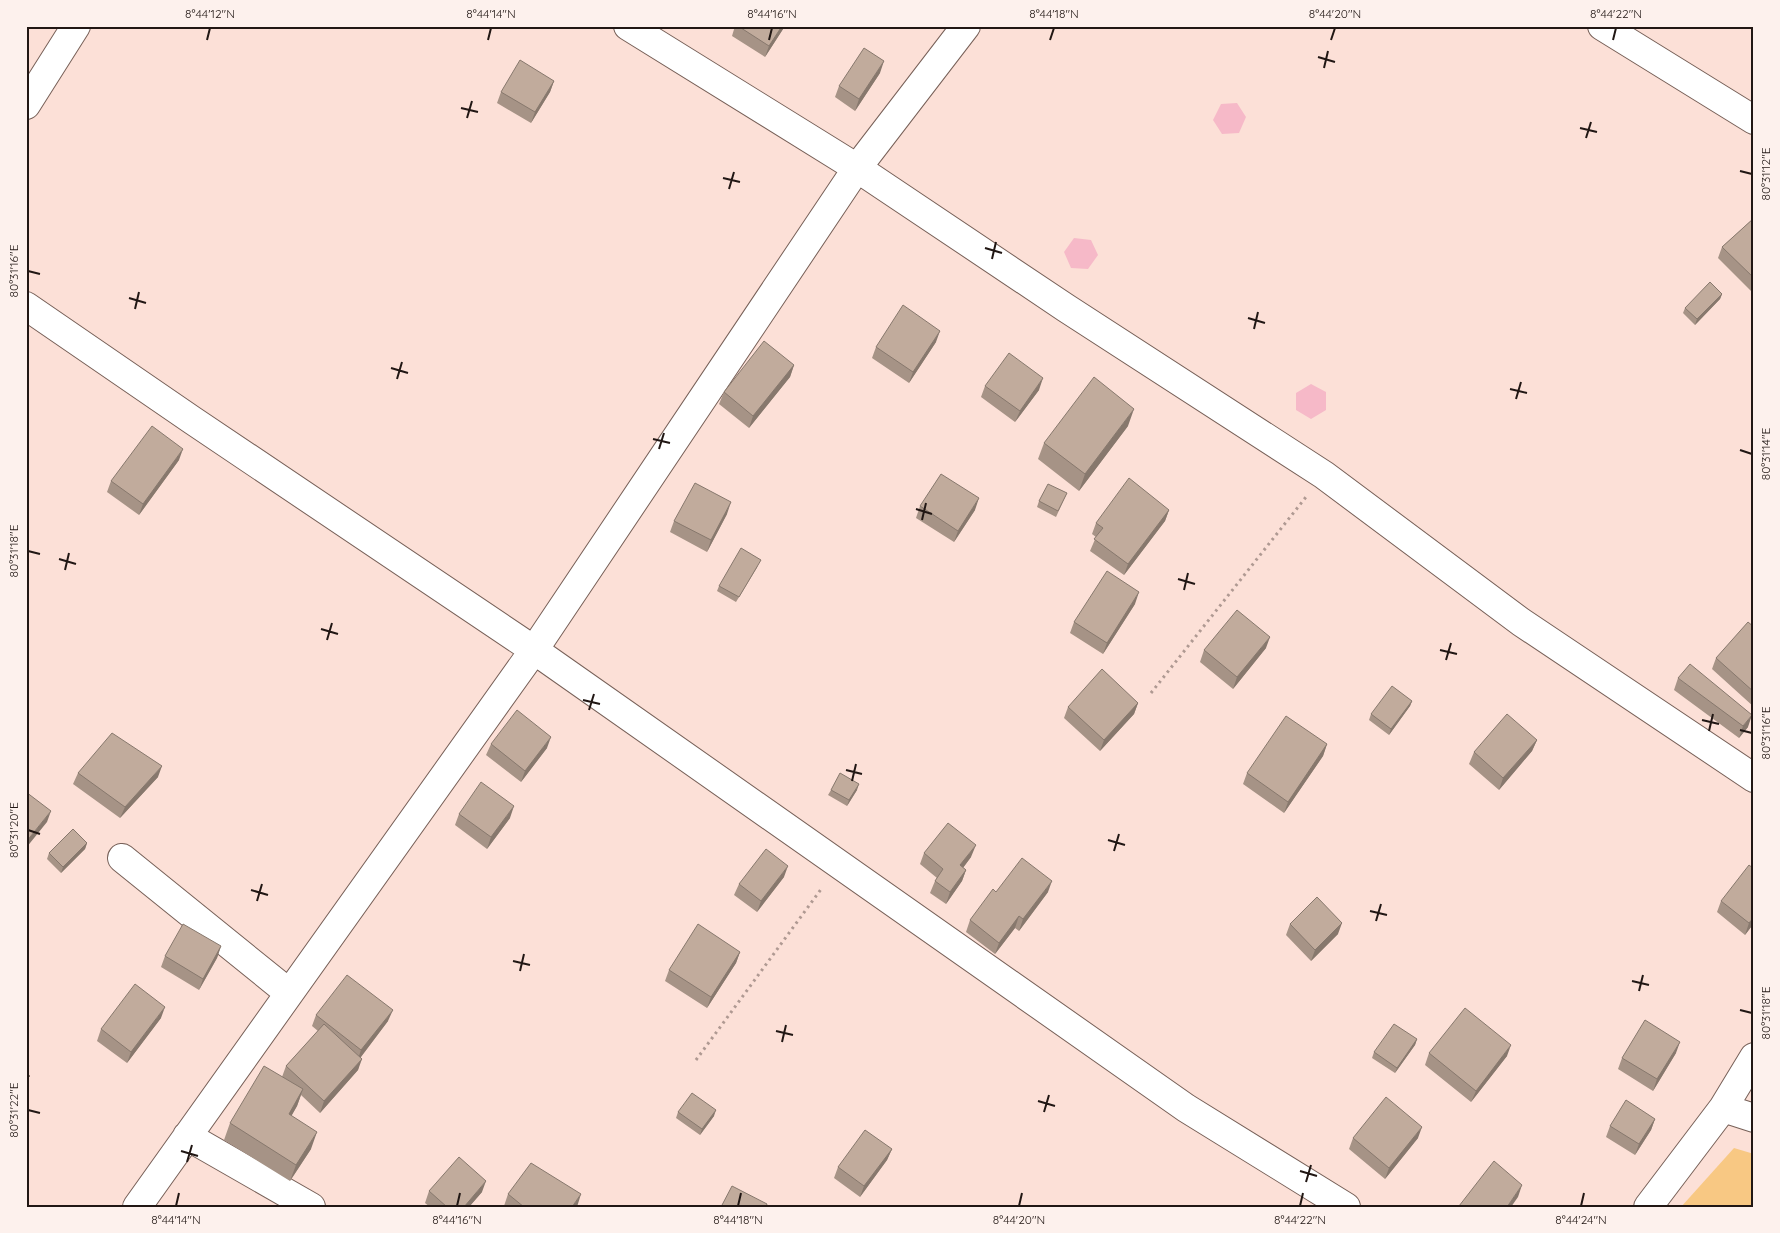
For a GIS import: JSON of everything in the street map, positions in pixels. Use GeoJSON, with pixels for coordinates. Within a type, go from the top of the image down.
{"type":"FeatureCollection","features":[{"type":"Feature","properties":{"kind":"street"},"geometry":{"type":"LineString","coordinates":[[26,104],[76,26]]}},
{"type":"Feature","properties":{"kind":"street"},"geometry":{"type":"LineString","coordinates":[[628,26],[857,168],[1066,308],[1324,475],[1521,622],[1754,778]]}},
{"type":"Feature","properties":{"kind":"street"},"geometry":{"type":"LineString","coordinates":[[137,1207],[534,650],[857,168],[966,26]]}},
{"type":"Feature","properties":{"kind":"street"},"geometry":{"type":"LineString","coordinates":[[1602,26],[1754,120]]}},
{"type":"Feature","properties":{"kind":"street"},"geometry":{"type":"LineString","coordinates":[[26,306],[534,650],[1186,1108],[1346,1207]]}},
{"type":"Feature","properties":{"kind":"street"},"geometry":{"type":"LineString","coordinates":[[122,858],[289,993]]}},
{"type":"Feature","properties":{"kind":"street"},"geometry":{"type":"LineString","coordinates":[[1648,1207],[1723,1108],[1754,1057]]}},
{"type":"Feature","properties":{"kind":"street"},"geometry":{"type":"LineString","coordinates":[[1723,1108],[1754,1118]]}},
{"type":"Feature","properties":{"kind":"street"},"geometry":{"type":"LineString","coordinates":[[187,1136],[311,1207]]}},
{"type":"Feature","properties":{"kind":"path"},"geometry":{"type":"LineString","coordinates":[[1151,693],[1324,475]]}},
{"type":"Feature","properties":{"kind":"path"},"geometry":{"type":"LineString","coordinates":[[696,1060],[839,865]]}},
{"type":"Feature","properties":{"kind":"shaded area"},"geometry":{"type":"Polygon","coordinates":[[[1237,103],[1246,117],[1239,133],[1222,134],[1213,120],[1221,104],[1237,103]]]}},
{"type":"Feature","properties":{"kind":"shaded area"},"geometry":{"type":"Polygon","coordinates":[[[1074,238],[1091,240],[1098,255],[1088,269],[1071,268],[1064,252],[1074,238]]]}},
{"type":"Feature","properties":{"kind":"shaded area"},"geometry":{"type":"Polygon","coordinates":[[[1311,384],[1326,392],[1326,410],[1311,419],[1296,410],[1296,393],[1311,384]]]}},
{"type":"Feature","properties":{"kind":"shaded area"},"geometry":{"type":"Polygon","coordinates":[[[1734,1148],[1754,1154],[1754,1207],[1681,1207],[1734,1148]]]}},
{"type":"Feature","properties":{"kind":"building"},"geometry":{"type":"Polygon","coordinates":[[[738,26],[782,26],[769,46],[738,26]]]}},
{"type":"Feature","properties":{"kind":"building"},"geometry":{"type":"Polygon","coordinates":[[[864,48],[884,61],[859,99],[839,86],[864,48]]]}},
{"type":"Feature","properties":{"kind":"building"},"geometry":{"type":"Polygon","coordinates":[[[520,60],[554,81],[535,112],[501,92],[520,60]]]}},
{"type":"Feature","properties":{"kind":"building"},"geometry":{"type":"Polygon","coordinates":[[[1754,218],[1754,278],[1722,247],[1754,218]]]}},
{"type":"Feature","properties":{"kind":"building"},"geometry":{"type":"Polygon","coordinates":[[[1710,282],[1722,294],[1697,319],[1685,308],[1710,282]]]}},
{"type":"Feature","properties":{"kind":"building"},"geometry":{"type":"Polygon","coordinates":[[[903,305],[940,331],[913,372],[876,347],[903,305]]]}},
{"type":"Feature","properties":{"kind":"building"},"geometry":{"type":"Polygon","coordinates":[[[764,341],[794,365],[753,416],[724,392],[764,341]]]}},
{"type":"Feature","properties":{"kind":"building"},"geometry":{"type":"Polygon","coordinates":[[[1009,353],[1043,378],[1020,411],[985,386],[1009,353]]]}},
{"type":"Feature","properties":{"kind":"building"},"geometry":{"type":"Polygon","coordinates":[[[1094,377],[1134,409],[1085,474],[1044,443],[1094,377]]]}},
{"type":"Feature","properties":{"kind":"building"},"geometry":{"type":"Polygon","coordinates":[[[152,426],[183,449],[143,504],[111,481],[152,426]]]}},
{"type":"Feature","properties":{"kind":"building"},"geometry":{"type":"Polygon","coordinates":[[[941,474],[979,498],[958,531],[920,506],[941,474]]]}},
{"type":"Feature","properties":{"kind":"building"},"geometry":{"type":"Polygon","coordinates":[[[1129,478],[1169,510],[1128,564],[1094,539],[1103,528],[1096,523],[1129,478]]]}},
{"type":"Feature","properties":{"kind":"building"},"geometry":{"type":"Polygon","coordinates":[[[695,483],[731,502],[711,540],[674,521],[695,483]]]}},
{"type":"Feature","properties":{"kind":"building"},"geometry":{"type":"Polygon","coordinates":[[[1048,484],[1067,493],[1058,511],[1039,501],[1048,484]]]}},
{"type":"Feature","properties":{"kind":"building"},"geometry":{"type":"Polygon","coordinates":[[[741,548],[761,560],[739,597],[719,586],[741,548]]]}},
{"type":"Feature","properties":{"kind":"building"},"geometry":{"type":"Polygon","coordinates":[[[1107,571],[1139,592],[1107,643],[1074,622],[1107,571]]]}},
{"type":"Feature","properties":{"kind":"building"},"geometry":{"type":"Polygon","coordinates":[[[1237,610],[1270,637],[1237,677],[1204,650],[1237,610]]]}},
{"type":"Feature","properties":{"kind":"building"},"geometry":{"type":"Polygon","coordinates":[[[1748,622],[1754,627],[1754,692],[1716,658],[1748,622]]]}},
{"type":"Feature","properties":{"kind":"building"},"geometry":{"type":"Polygon","coordinates":[[[1690,664],[1752,715],[1743,726],[1678,678],[1690,664]]]}},
{"type":"Feature","properties":{"kind":"building"},"geometry":{"type":"Polygon","coordinates":[[[1102,669],[1138,703],[1104,740],[1068,707],[1102,669]]]}},
{"type":"Feature","properties":{"kind":"building"},"geometry":{"type":"Polygon","coordinates":[[[1392,686],[1412,701],[1391,729],[1371,714],[1392,686]]]}},
{"type":"Feature","properties":{"kind":"building"},"geometry":{"type":"Polygon","coordinates":[[[517,710],[551,737],[525,771],[491,744],[517,710]]]}},
{"type":"Feature","properties":{"kind":"building"},"geometry":{"type":"Polygon","coordinates":[[[1507,714],[1537,740],[1503,778],[1474,752],[1507,714]]]}},
{"type":"Feature","properties":{"kind":"building"},"geometry":{"type":"Polygon","coordinates":[[[1286,716],[1327,744],[1288,802],[1247,773],[1286,716]]]}},
{"type":"Feature","properties":{"kind":"building"},"geometry":{"type":"Polygon","coordinates":[[[112,733],[162,766],[125,807],[78,773],[112,733]]]}},
{"type":"Feature","properties":{"kind":"building"},"geometry":{"type":"Polygon","coordinates":[[[840,773],[859,784],[849,800],[831,790],[840,773]]]}},
{"type":"Feature","properties":{"kind":"building"},"geometry":{"type":"Polygon","coordinates":[[[481,782],[514,806],[491,837],[459,814],[481,782]]]}},
{"type":"Feature","properties":{"kind":"building"},"geometry":{"type":"Polygon","coordinates":[[[26,792],[51,811],[26,842],[26,792]]]}},
{"type":"Feature","properties":{"kind":"building"},"geometry":{"type":"Polygon","coordinates":[[[948,823],[976,845],[960,865],[966,870],[950,892],[935,881],[943,869],[924,853],[948,823]]]}},
{"type":"Feature","properties":{"kind":"building"},"geometry":{"type":"Polygon","coordinates":[[[73,829],[87,843],[63,867],[49,853],[73,829]]]}},
{"type":"Feature","properties":{"kind":"building"},"geometry":{"type":"Polygon","coordinates":[[[766,849],[788,866],[761,901],[739,884],[766,849]]]}},
{"type":"Feature","properties":{"kind":"building"},"geometry":{"type":"Polygon","coordinates":[[[1022,858],[1052,881],[1023,919],[1019,916],[999,943],[970,920],[993,889],[996,892],[1022,858]]]}},
{"type":"Feature","properties":{"kind":"building"},"geometry":{"type":"Polygon","coordinates":[[[1749,865],[1754,869],[1754,917],[1749,923],[1721,901],[1749,865]]]}},
{"type":"Feature","properties":{"kind":"building"},"geometry":{"type":"Polygon","coordinates":[[[1317,897],[1342,923],[1315,950],[1290,924],[1317,897]]]}},
{"type":"Feature","properties":{"kind":"building"},"geometry":{"type":"Polygon","coordinates":[[[183,924],[221,946],[203,979],[165,956],[183,924]]]}},
{"type":"Feature","properties":{"kind":"building"},"geometry":{"type":"Polygon","coordinates":[[[698,924],[740,952],[711,997],[669,970],[698,924]]]}},
{"type":"Feature","properties":{"kind":"building"},"geometry":{"type":"Polygon","coordinates":[[[347,975],[393,1010],[361,1050],[316,1015],[347,975]]]}},
{"type":"Feature","properties":{"kind":"building"},"geometry":{"type":"Polygon","coordinates":[[[135,984],[165,1007],[131,1052],[101,1029],[135,984]]]}},
{"type":"Feature","properties":{"kind":"building"},"geometry":{"type":"Polygon","coordinates":[[[1465,1008],[1511,1045],[1476,1091],[1429,1053],[1465,1008]]]}},
{"type":"Feature","properties":{"kind":"building"},"geometry":{"type":"Polygon","coordinates":[[[1645,1020],[1680,1042],[1657,1079],[1622,1058],[1645,1020]]]}},
{"type":"Feature","properties":{"kind":"building"},"geometry":{"type":"Polygon","coordinates":[[[324,1024],[362,1059],[324,1101],[286,1066],[324,1024]]]}},
{"type":"Feature","properties":{"kind":"building"},"geometry":{"type":"Polygon","coordinates":[[[1394,1024],[1417,1039],[1397,1068],[1374,1052],[1394,1024]]]}},
{"type":"Feature","properties":{"kind":"building"},"geometry":{"type":"Polygon","coordinates":[[[264,1066],[303,1089],[289,1114],[317,1132],[296,1165],[230,1123],[264,1066]]]}},
{"type":"Feature","properties":{"kind":"building"},"geometry":{"type":"Polygon","coordinates":[[[692,1093],[716,1110],[702,1129],[678,1112],[692,1093]]]}},
{"type":"Feature","properties":{"kind":"building"},"geometry":{"type":"Polygon","coordinates":[[[1386,1097],[1422,1127],[1389,1168],[1353,1138],[1386,1097]]]}},
{"type":"Feature","properties":{"kind":"building"},"geometry":{"type":"Polygon","coordinates":[[[1626,1100],[1655,1119],[1639,1144],[1610,1126],[1626,1100]]]}},
{"type":"Feature","properties":{"kind":"building"},"geometry":{"type":"Polygon","coordinates":[[[865,1130],[892,1149],[864,1186],[838,1167],[865,1130]]]}},
{"type":"Feature","properties":{"kind":"building"},"geometry":{"type":"Polygon","coordinates":[[[459,1157],[486,1181],[464,1207],[447,1207],[429,1191],[459,1157]]]}},
{"type":"Feature","properties":{"kind":"building"},"geometry":{"type":"Polygon","coordinates":[[[1494,1161],[1522,1185],[1507,1207],[1459,1206],[1494,1161]]]}},
{"type":"Feature","properties":{"kind":"building"},"geometry":{"type":"Polygon","coordinates":[[[531,1163],[581,1194],[572,1207],[524,1207],[508,1194],[531,1163]]]}},
{"type":"Feature","properties":{"kind":"building"},"geometry":{"type":"Polygon","coordinates":[[[732,1186],[767,1204],[766,1207],[721,1207],[732,1186]]]}}]}
